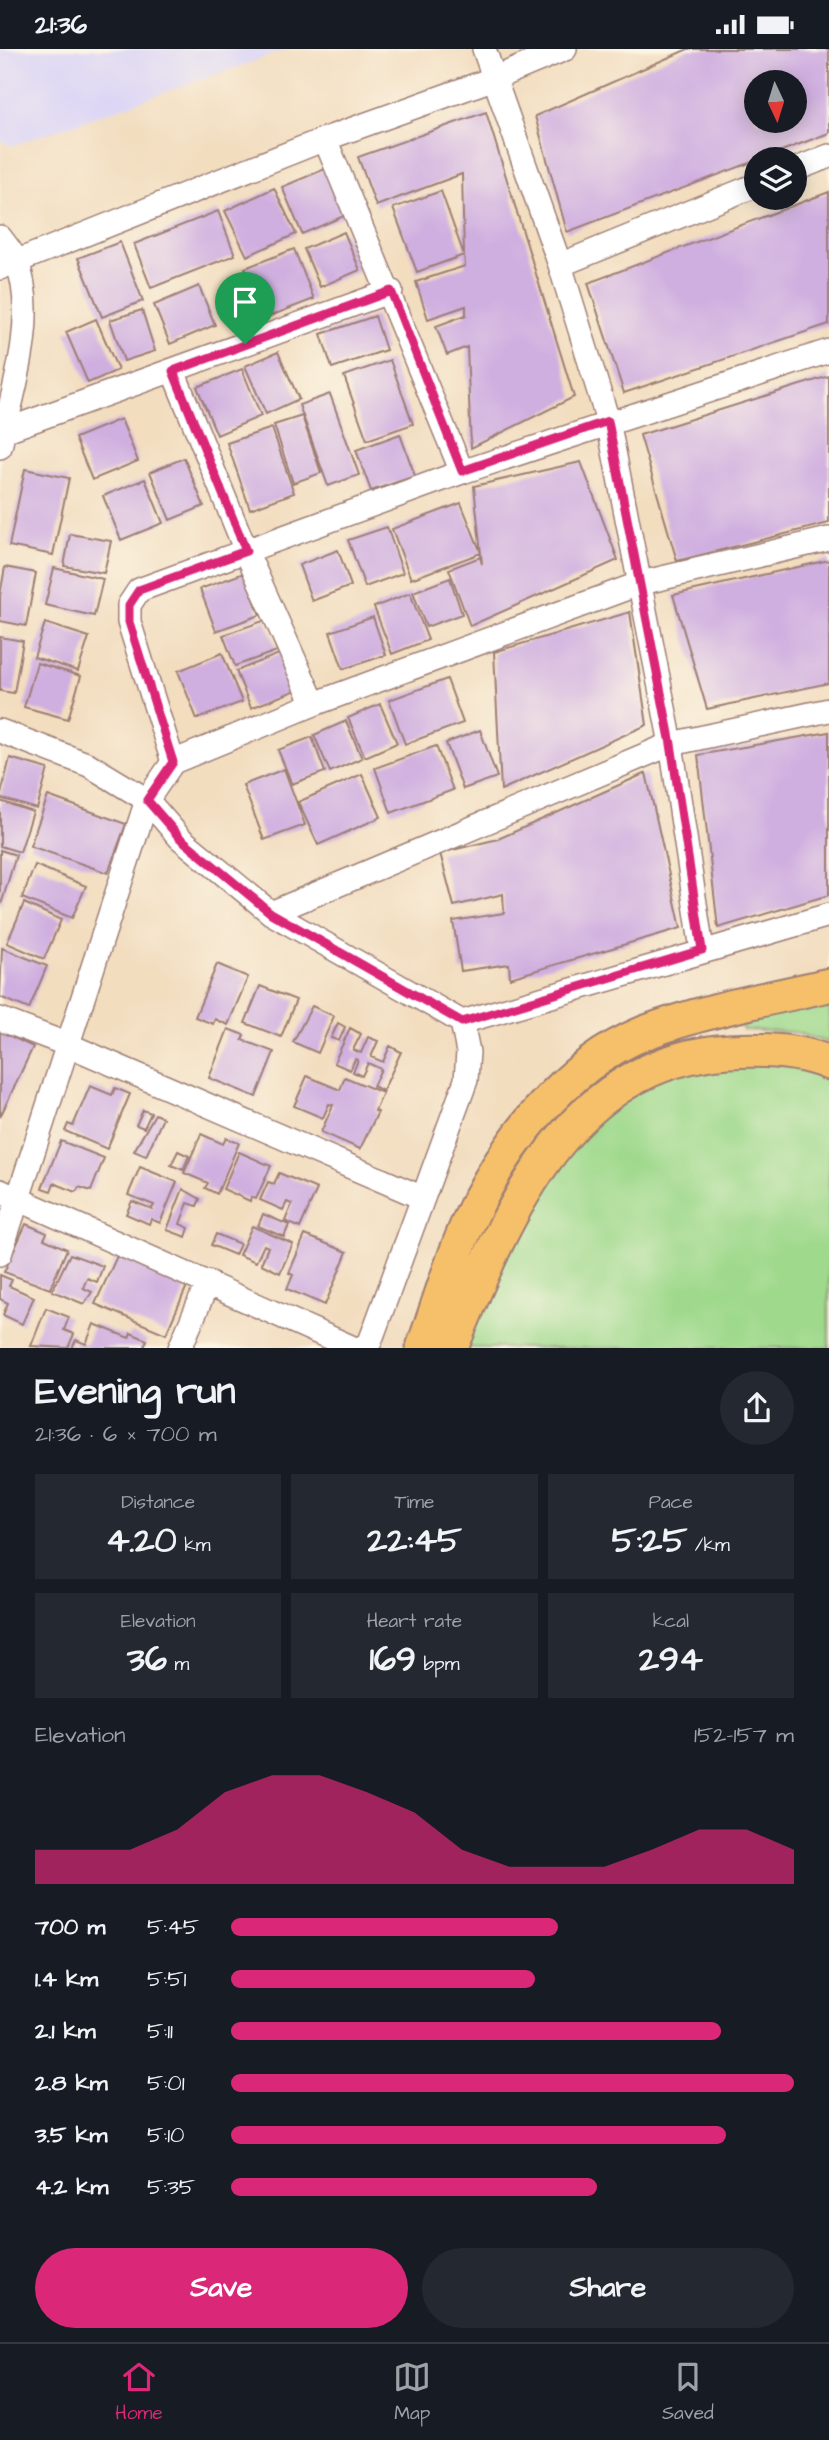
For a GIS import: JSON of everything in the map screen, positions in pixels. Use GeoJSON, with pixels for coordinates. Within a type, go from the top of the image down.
{"type":"FeatureCollection","features":[{"type":"Feature","properties":{"kind":"highway"},"geometry":{"type":"LineString","coordinates":[[423,1348],[468,1223],[513,1143],[539,1109],[588,1066],[641,1034],[698,1014],[829,985]]}},
{"type":"Feature","properties":{"kind":"highway"},"geometry":{"type":"LineString","coordinates":[[451,1348],[483,1271],[523,1194],[555,1144],[591,1106],[647,1070],[709,1052],[754,1049],[817,1058],[829,1063]]}},
{"type":"Feature","properties":{"kind":"street"},"geometry":{"type":"LineString","coordinates":[[484,49],[560,265],[608,421],[642,583],[671,744],[702,950]]}},
{"type":"Feature","properties":{"kind":"street"},"geometry":{"type":"LineString","coordinates":[[8,264],[326,139],[495,78],[565,49]]}},
{"type":"Feature","properties":{"kind":"street"},"geometry":{"type":"LineString","coordinates":[[326,139],[391,291],[462,471]]}},
{"type":"Feature","properties":{"kind":"street"},"geometry":{"type":"LineString","coordinates":[[807,165],[829,156]]}},
{"type":"Feature","properties":{"kind":"street"},"geometry":{"type":"LineString","coordinates":[[560,265],[744,190]]}},
{"type":"Feature","properties":{"kind":"street"},"geometry":{"type":"LineString","coordinates":[[0,237],[23,300],[23,341],[18,386],[2,439]]}},
{"type":"Feature","properties":{"kind":"street"},"geometry":{"type":"LineString","coordinates":[[2,439],[173,371],[391,291]]}},
{"type":"Feature","properties":{"kind":"street"},"geometry":{"type":"LineString","coordinates":[[173,762],[129,622],[129,605],[139,590],[462,471],[608,421],[829,351]]}},
{"type":"Feature","properties":{"kind":"street"},"geometry":{"type":"LineString","coordinates":[[173,371],[246,551],[314,703]]}},
{"type":"Feature","properties":{"kind":"street"},"geometry":{"type":"LineString","coordinates":[[0,1254],[10,1196],[66,1044],[147,800],[173,762],[314,703],[642,583],[829,539]]}},
{"type":"Feature","properties":{"kind":"street"},"geometry":{"type":"LineString","coordinates":[[271,913],[671,744],[829,710]]}},
{"type":"Feature","properties":{"kind":"street"},"geometry":{"type":"LineString","coordinates":[[0,731],[89,765],[147,800],[180,838],[271,913],[462,1022],[829,915]]}},
{"type":"Feature","properties":{"kind":"street"},"geometry":{"type":"LineString","coordinates":[[0,1019],[66,1044],[424,1198]]}},
{"type":"Feature","properties":{"kind":"street"},"geometry":{"type":"LineString","coordinates":[[361,1348],[370,1342],[466,1080],[468,1052],[462,1022]]}},
{"type":"Feature","properties":{"kind":"street"},"geometry":{"type":"LineString","coordinates":[[10,1196],[353,1348]]}},
{"type":"Feature","properties":{"kind":"street"},"geometry":{"type":"LineString","coordinates":[[180,1348],[208,1282]]}},
{"type":"Feature","properties":{"kind":"shaded area"},"geometry":{"type":"Polygon","coordinates":[[[0,49],[289,49],[11,146],[0,139],[0,49]]]}},
{"type":"Feature","properties":{"kind":"green space"},"geometry":{"type":"Polygon","coordinates":[[[829,993],[829,1043],[793,1032],[744,1030],[736,1022],[829,993]]]}},
{"type":"Feature","properties":{"kind":"green space"},"geometry":{"type":"Polygon","coordinates":[[[708,1057],[829,1067],[829,1348],[458,1348],[527,1196],[595,1107],[708,1057]]]}},
{"type":"Feature","properties":{"kind":"building"},"geometry":{"type":"Polygon","coordinates":[[[688,49],[829,49],[829,133],[792,147],[744,147],[744,165],[567,232],[535,116],[688,49]]]}},
{"type":"Feature","properties":{"kind":"building"},"geometry":{"type":"Polygon","coordinates":[[[486,112],[574,397],[471,448],[467,347],[447,355],[436,326],[466,315],[466,306],[428,319],[416,282],[465,266],[462,174],[376,206],[358,157],[486,112]]]}},
{"type":"Feature","properties":{"kind":"building"},"geometry":{"type":"Polygon","coordinates":[[[325,169],[344,216],[302,234],[282,187],[325,169]]]}},
{"type":"Feature","properties":{"kind":"building"},"geometry":{"type":"Polygon","coordinates":[[[274,188],[296,234],[247,256],[225,211],[274,188]]]}},
{"type":"Feature","properties":{"kind":"building"},"geometry":{"type":"Polygon","coordinates":[[[441,191],[464,255],[417,272],[393,208],[441,191]]]}},
{"type":"Feature","properties":{"kind":"building"},"geometry":{"type":"Polygon","coordinates":[[[829,192],[829,324],[624,393],[588,283],[781,210],[807,210],[807,200],[829,192]]]}},
{"type":"Feature","properties":{"kind":"building"},"geometry":{"type":"Polygon","coordinates":[[[218,211],[235,255],[151,288],[134,244],[218,211]]]}},
{"type":"Feature","properties":{"kind":"building"},"geometry":{"type":"Polygon","coordinates":[[[344,232],[360,270],[320,287],[304,249],[344,232]]]}},
{"type":"Feature","properties":{"kind":"building"},"geometry":{"type":"Polygon","coordinates":[[[120,242],[143,301],[102,317],[78,258],[120,242]]]}},
{"type":"Feature","properties":{"kind":"building"},"geometry":{"type":"Polygon","coordinates":[[[294,249],[314,299],[265,318],[245,268],[294,249]]]}},
{"type":"Feature","properties":{"kind":"building"},"geometry":{"type":"Polygon","coordinates":[[[199,286],[215,325],[170,344],[154,305],[199,286]]]}},
{"type":"Feature","properties":{"kind":"building"},"geometry":{"type":"Polygon","coordinates":[[[142,310],[155,351],[124,361],[110,320],[142,310]]]}},
{"type":"Feature","properties":{"kind":"building"},"geometry":{"type":"Polygon","coordinates":[[[375,316],[386,350],[332,368],[321,334],[375,316]]]}},
{"type":"Feature","properties":{"kind":"building"},"geometry":{"type":"Polygon","coordinates":[[[96,319],[118,370],[88,383],[66,332],[96,319]]]}},
{"type":"Feature","properties":{"kind":"building"},"geometry":{"type":"Polygon","coordinates":[[[278,352],[299,399],[266,414],[245,366],[278,352]]]}},
{"type":"Feature","properties":{"kind":"building"},"geometry":{"type":"Polygon","coordinates":[[[390,360],[413,424],[367,440],[344,376],[390,360]]]}},
{"type":"Feature","properties":{"kind":"building"},"geometry":{"type":"Polygon","coordinates":[[[242,369],[261,416],[217,435],[197,387],[242,369]]]}},
{"type":"Feature","properties":{"kind":"building"},"geometry":{"type":"Polygon","coordinates":[[[829,376],[829,523],[677,561],[640,435],[829,376]]]}},
{"type":"Feature","properties":{"kind":"building"},"geometry":{"type":"Polygon","coordinates":[[[330,394],[359,475],[328,486],[299,405],[330,394]]]}},
{"type":"Feature","properties":{"kind":"building"},"geometry":{"type":"Polygon","coordinates":[[[302,416],[321,473],[293,483],[274,425],[302,416]]]}},
{"type":"Feature","properties":{"kind":"building"},"geometry":{"type":"Polygon","coordinates":[[[121,419],[138,461],[92,480],[75,438],[121,419]]]}},
{"type":"Feature","properties":{"kind":"building"},"geometry":{"type":"Polygon","coordinates":[[[272,428],[294,493],[250,509],[227,443],[272,428]]]}},
{"type":"Feature","properties":{"kind":"building"},"geometry":{"type":"Polygon","coordinates":[[[400,434],[415,476],[371,491],[356,450],[400,434]]]}},
{"type":"Feature","properties":{"kind":"building"},"geometry":{"type":"Polygon","coordinates":[[[184,458],[204,506],[170,520],[150,472],[184,458]]]}},
{"type":"Feature","properties":{"kind":"building"},"geometry":{"type":"Polygon","coordinates":[[[581,462],[618,560],[470,626],[449,569],[480,557],[482,564],[474,486],[581,462]]]}},
{"type":"Feature","properties":{"kind":"building"},"geometry":{"type":"Polygon","coordinates":[[[25,469],[69,478],[53,555],[9,546],[25,469]]]}},
{"type":"Feature","properties":{"kind":"building"},"geometry":{"type":"Polygon","coordinates":[[[145,479],[163,523],[121,540],[103,496],[145,479]]]}},
{"type":"Feature","properties":{"kind":"building"},"geometry":{"type":"Polygon","coordinates":[[[461,503],[481,553],[411,579],[392,529],[461,503]]]}},
{"type":"Feature","properties":{"kind":"building"},"geometry":{"type":"Polygon","coordinates":[[[387,527],[403,573],[365,587],[348,540],[387,527]]]}},
{"type":"Feature","properties":{"kind":"building"},"geometry":{"type":"Polygon","coordinates":[[[70,534],[111,541],[104,573],[64,566],[70,534]]]}},
{"type":"Feature","properties":{"kind":"building"},"geometry":{"type":"Polygon","coordinates":[[[338,550],[351,586],[312,601],[299,565],[338,550]]]}},
{"type":"Feature","properties":{"kind":"building"},"geometry":{"type":"Polygon","coordinates":[[[829,560],[829,683],[707,709],[673,595],[829,560]]]}},
{"type":"Feature","properties":{"kind":"building"},"geometry":{"type":"Polygon","coordinates":[[[5,567],[36,573],[26,626],[0,621],[0,595],[5,567]]]}},
{"type":"Feature","properties":{"kind":"building"},"geometry":{"type":"Polygon","coordinates":[[[54,568],[103,579],[94,616],[45,605],[54,568]]]}},
{"type":"Feature","properties":{"kind":"building"},"geometry":{"type":"Polygon","coordinates":[[[244,573],[260,615],[216,631],[200,589],[244,573]]]}},
{"type":"Feature","properties":{"kind":"building"},"geometry":{"type":"Polygon","coordinates":[[[450,578],[462,614],[426,627],[413,592],[450,578]]]}},
{"type":"Feature","properties":{"kind":"building"},"geometry":{"type":"Polygon","coordinates":[[[410,593],[428,640],[392,654],[374,607],[410,593]]]}},
{"type":"Feature","properties":{"kind":"building"},"geometry":{"type":"Polygon","coordinates":[[[630,612],[647,725],[501,790],[494,652],[630,612]]]}},
{"type":"Feature","properties":{"kind":"building"},"geometry":{"type":"Polygon","coordinates":[[[373,617],[386,655],[343,669],[330,632],[373,617]]]}},
{"type":"Feature","properties":{"kind":"building"},"geometry":{"type":"Polygon","coordinates":[[[266,620],[277,651],[235,666],[223,635],[266,620]]]}},
{"type":"Feature","properties":{"kind":"building"},"geometry":{"type":"Polygon","coordinates":[[[45,623],[89,637],[78,671],[34,657],[45,623]]]}},
{"type":"Feature","properties":{"kind":"building"},"geometry":{"type":"Polygon","coordinates":[[[0,637],[23,641],[14,693],[0,691],[0,637]]]}},
{"type":"Feature","properties":{"kind":"building"},"geometry":{"type":"Polygon","coordinates":[[[284,652],[299,689],[251,708],[236,671],[284,652]]]}},
{"type":"Feature","properties":{"kind":"building"},"geometry":{"type":"Polygon","coordinates":[[[222,653],[242,702],[197,719],[178,671],[222,653]]]}},
{"type":"Feature","properties":{"kind":"building"},"geometry":{"type":"Polygon","coordinates":[[[37,663],[81,676],[68,719],[24,707],[37,663]]]}},
{"type":"Feature","properties":{"kind":"building"},"geometry":{"type":"Polygon","coordinates":[[[447,679],[463,723],[405,744],[389,700],[447,679]]]}},
{"type":"Feature","properties":{"kind":"building"},"geometry":{"type":"Polygon","coordinates":[[[380,704],[397,743],[365,757],[348,718],[380,704]]]}},
{"type":"Feature","properties":{"kind":"building"},"geometry":{"type":"Polygon","coordinates":[[[346,721],[362,758],[330,772],[314,735],[346,721]]]}},
{"type":"Feature","properties":{"kind":"building"},"geometry":{"type":"Polygon","coordinates":[[[480,730],[497,777],[463,789],[446,743],[480,730]]]}},
{"type":"Feature","properties":{"kind":"building"},"geometry":{"type":"Polygon","coordinates":[[[829,732],[829,895],[718,928],[698,755],[829,732]]]}},
{"type":"Feature","properties":{"kind":"building"},"geometry":{"type":"Polygon","coordinates":[[[312,737],[325,772],[292,784],[278,750],[312,737]]]}},
{"type":"Feature","properties":{"kind":"building"},"geometry":{"type":"Polygon","coordinates":[[[436,746],[453,790],[391,813],[375,768],[436,746]]]}},
{"type":"Feature","properties":{"kind":"building"},"geometry":{"type":"Polygon","coordinates":[[[10,758],[48,769],[37,809],[0,798],[10,758]]]}},
{"type":"Feature","properties":{"kind":"building"},"geometry":{"type":"Polygon","coordinates":[[[284,769],[305,825],[264,840],[243,785],[284,769]]]}},
{"type":"Feature","properties":{"kind":"building"},"geometry":{"type":"Polygon","coordinates":[[[646,773],[681,928],[510,978],[509,964],[461,971],[453,921],[504,913],[503,894],[454,906],[440,853],[498,839],[646,773]]]}},
{"type":"Feature","properties":{"kind":"building"},"geometry":{"type":"Polygon","coordinates":[[[362,774],[381,817],[318,845],[298,802],[362,774]]]}},
{"type":"Feature","properties":{"kind":"building"},"geometry":{"type":"Polygon","coordinates":[[[48,796],[126,824],[108,873],[30,846],[48,796]]]}},
{"type":"Feature","properties":{"kind":"building"},"geometry":{"type":"Polygon","coordinates":[[[0,801],[33,812],[20,852],[0,846],[0,801]]]}},
{"type":"Feature","properties":{"kind":"building"},"geometry":{"type":"Polygon","coordinates":[[[0,850],[16,855],[1,905],[0,905],[0,850]]]}},
{"type":"Feature","properties":{"kind":"building"},"geometry":{"type":"Polygon","coordinates":[[[35,865],[86,886],[72,918],[22,898],[35,865]]]}},
{"type":"Feature","properties":{"kind":"building"},"geometry":{"type":"Polygon","coordinates":[[[24,903],[61,920],[44,959],[7,943],[24,903]]]}},
{"type":"Feature","properties":{"kind":"building"},"geometry":{"type":"Polygon","coordinates":[[[2,948],[47,966],[29,1009],[0,997],[2,948]]]}},
{"type":"Feature","properties":{"kind":"building"},"geometry":{"type":"Polygon","coordinates":[[[217,964],[248,977],[228,1025],[215,1019],[213,1024],[195,1017],[217,964]]]}},
{"type":"Feature","properties":{"kind":"building"},"geometry":{"type":"Polygon","coordinates":[[[260,986],[296,1000],[281,1037],[245,1023],[260,986]]]}},
{"type":"Feature","properties":{"kind":"building"},"geometry":{"type":"Polygon","coordinates":[[[312,1006],[334,1016],[318,1053],[293,1042],[312,1006]]]}},
{"type":"Feature","properties":{"kind":"building"},"geometry":{"type":"Polygon","coordinates":[[[338,1023],[345,1027],[339,1041],[331,1038],[338,1023]]]}},
{"type":"Feature","properties":{"kind":"building"},"geometry":{"type":"Polygon","coordinates":[[[350,1028],[361,1034],[353,1050],[361,1053],[368,1037],[378,1041],[371,1057],[383,1062],[390,1046],[401,1052],[383,1091],[373,1086],[381,1069],[368,1063],[362,1076],[353,1072],[358,1060],[355,1059],[350,1070],[334,1063],[350,1028]]]}},
{"type":"Feature","properties":{"kind":"building"},"geometry":{"type":"Polygon","coordinates":[[[228,1029],[244,1035],[242,1040],[274,1052],[256,1097],[209,1078],[228,1029]]]}},
{"type":"Feature","properties":{"kind":"building"},"geometry":{"type":"Polygon","coordinates":[[[0,1031],[33,1047],[0,1117],[0,1031]]]}},
{"type":"Feature","properties":{"kind":"building"},"geometry":{"type":"Polygon","coordinates":[[[307,1076],[340,1090],[345,1077],[383,1093],[375,1111],[378,1112],[360,1149],[321,1132],[333,1105],[329,1104],[323,1118],[294,1106],[307,1076]]]}},
{"type":"Feature","properties":{"kind":"building"},"geometry":{"type":"Polygon","coordinates":[[[90,1086],[112,1095],[115,1088],[130,1094],[107,1149],[65,1131],[68,1124],[73,1126],[90,1086]]]}},
{"type":"Feature","properties":{"kind":"building"},"geometry":{"type":"Polygon","coordinates":[[[143,1110],[151,1113],[144,1128],[136,1125],[143,1110]]]}},
{"type":"Feature","properties":{"kind":"building"},"geometry":{"type":"Polygon","coordinates":[[[155,1114],[163,1118],[146,1156],[134,1151],[155,1114]]]}},
{"type":"Feature","properties":{"kind":"building"},"geometry":{"type":"Polygon","coordinates":[[[201,1134],[223,1144],[226,1138],[239,1143],[217,1194],[205,1188],[208,1183],[184,1173],[201,1134]]]}},
{"type":"Feature","properties":{"kind":"building"},"geometry":{"type":"Polygon","coordinates":[[[61,1141],[104,1158],[91,1191],[79,1187],[76,1192],[54,1183],[51,1191],[42,1188],[61,1141]]]}},
{"type":"Feature","properties":{"kind":"building"},"geometry":{"type":"Polygon","coordinates":[[[178,1151],[189,1156],[183,1170],[171,1165],[178,1151]]]}},
{"type":"Feature","properties":{"kind":"building"},"geometry":{"type":"Polygon","coordinates":[[[239,1152],[271,1166],[256,1199],[251,1197],[250,1201],[223,1189],[239,1152]]]}},
{"type":"Feature","properties":{"kind":"building"},"geometry":{"type":"Polygon","coordinates":[[[140,1167],[177,1182],[160,1223],[151,1219],[149,1224],[126,1214],[132,1201],[152,1209],[154,1205],[128,1195],[140,1167]]]}},
{"type":"Feature","properties":{"kind":"building"},"geometry":{"type":"Polygon","coordinates":[[[279,1173],[317,1189],[300,1228],[285,1221],[292,1204],[287,1202],[283,1210],[260,1200],[268,1182],[274,1184],[279,1173]]]}},
{"type":"Feature","properties":{"kind":"building"},"geometry":{"type":"Polygon","coordinates":[[[183,1189],[200,1199],[197,1206],[188,1203],[180,1224],[189,1228],[186,1237],[167,1230],[183,1189]]]}},
{"type":"Feature","properties":{"kind":"building"},"geometry":{"type":"Polygon","coordinates":[[[263,1214],[289,1225],[284,1237],[258,1226],[263,1214]]]}},
{"type":"Feature","properties":{"kind":"building"},"geometry":{"type":"Polygon","coordinates":[[[26,1224],[47,1233],[44,1239],[67,1249],[50,1289],[4,1272],[26,1224]]]}},
{"type":"Feature","properties":{"kind":"building"},"geometry":{"type":"Polygon","coordinates":[[[252,1226],[293,1244],[280,1273],[261,1264],[268,1247],[264,1245],[256,1262],[239,1255],[252,1226]]]}},
{"type":"Feature","properties":{"kind":"building"},"geometry":{"type":"Polygon","coordinates":[[[216,1234],[240,1244],[235,1255],[211,1245],[216,1234]]]}},
{"type":"Feature","properties":{"kind":"building"},"geometry":{"type":"Polygon","coordinates":[[[305,1235],[347,1252],[325,1305],[287,1289],[293,1275],[289,1273],[305,1235]]]}},
{"type":"Feature","properties":{"kind":"building"},"geometry":{"type":"Polygon","coordinates":[[[70,1254],[103,1266],[97,1282],[87,1278],[83,1288],[92,1292],[84,1304],[52,1291],[70,1254]]]}},
{"type":"Feature","properties":{"kind":"building"},"geometry":{"type":"Polygon","coordinates":[[[117,1256],[187,1286],[166,1334],[95,1304],[117,1256]]]}},
{"type":"Feature","properties":{"kind":"building"},"geometry":{"type":"Polygon","coordinates":[[[0,1275],[12,1280],[9,1286],[34,1297],[22,1324],[3,1315],[8,1303],[0,1299],[0,1275]]]}},
{"type":"Feature","properties":{"kind":"building"},"geometry":{"type":"Polygon","coordinates":[[[46,1308],[69,1317],[64,1330],[74,1334],[68,1348],[31,1346],[46,1308]]]}},
{"type":"Feature","properties":{"kind":"building"},"geometry":{"type":"Polygon","coordinates":[[[94,1324],[129,1338],[131,1333],[147,1340],[144,1348],[72,1348],[76,1340],[86,1344],[94,1324]]]}},
{"type":"Feature","properties":{"kind":"route"},"geometry":{"type":"LineString","coordinates":[[391,291],[462,471],[608,421],[642,583],[671,744],[702,950],[462,1022],[271,913],[180,838],[147,800],[173,762],[129,622],[129,605],[139,590],[246,551],[173,371],[245,344],[391,291]]}}]}
